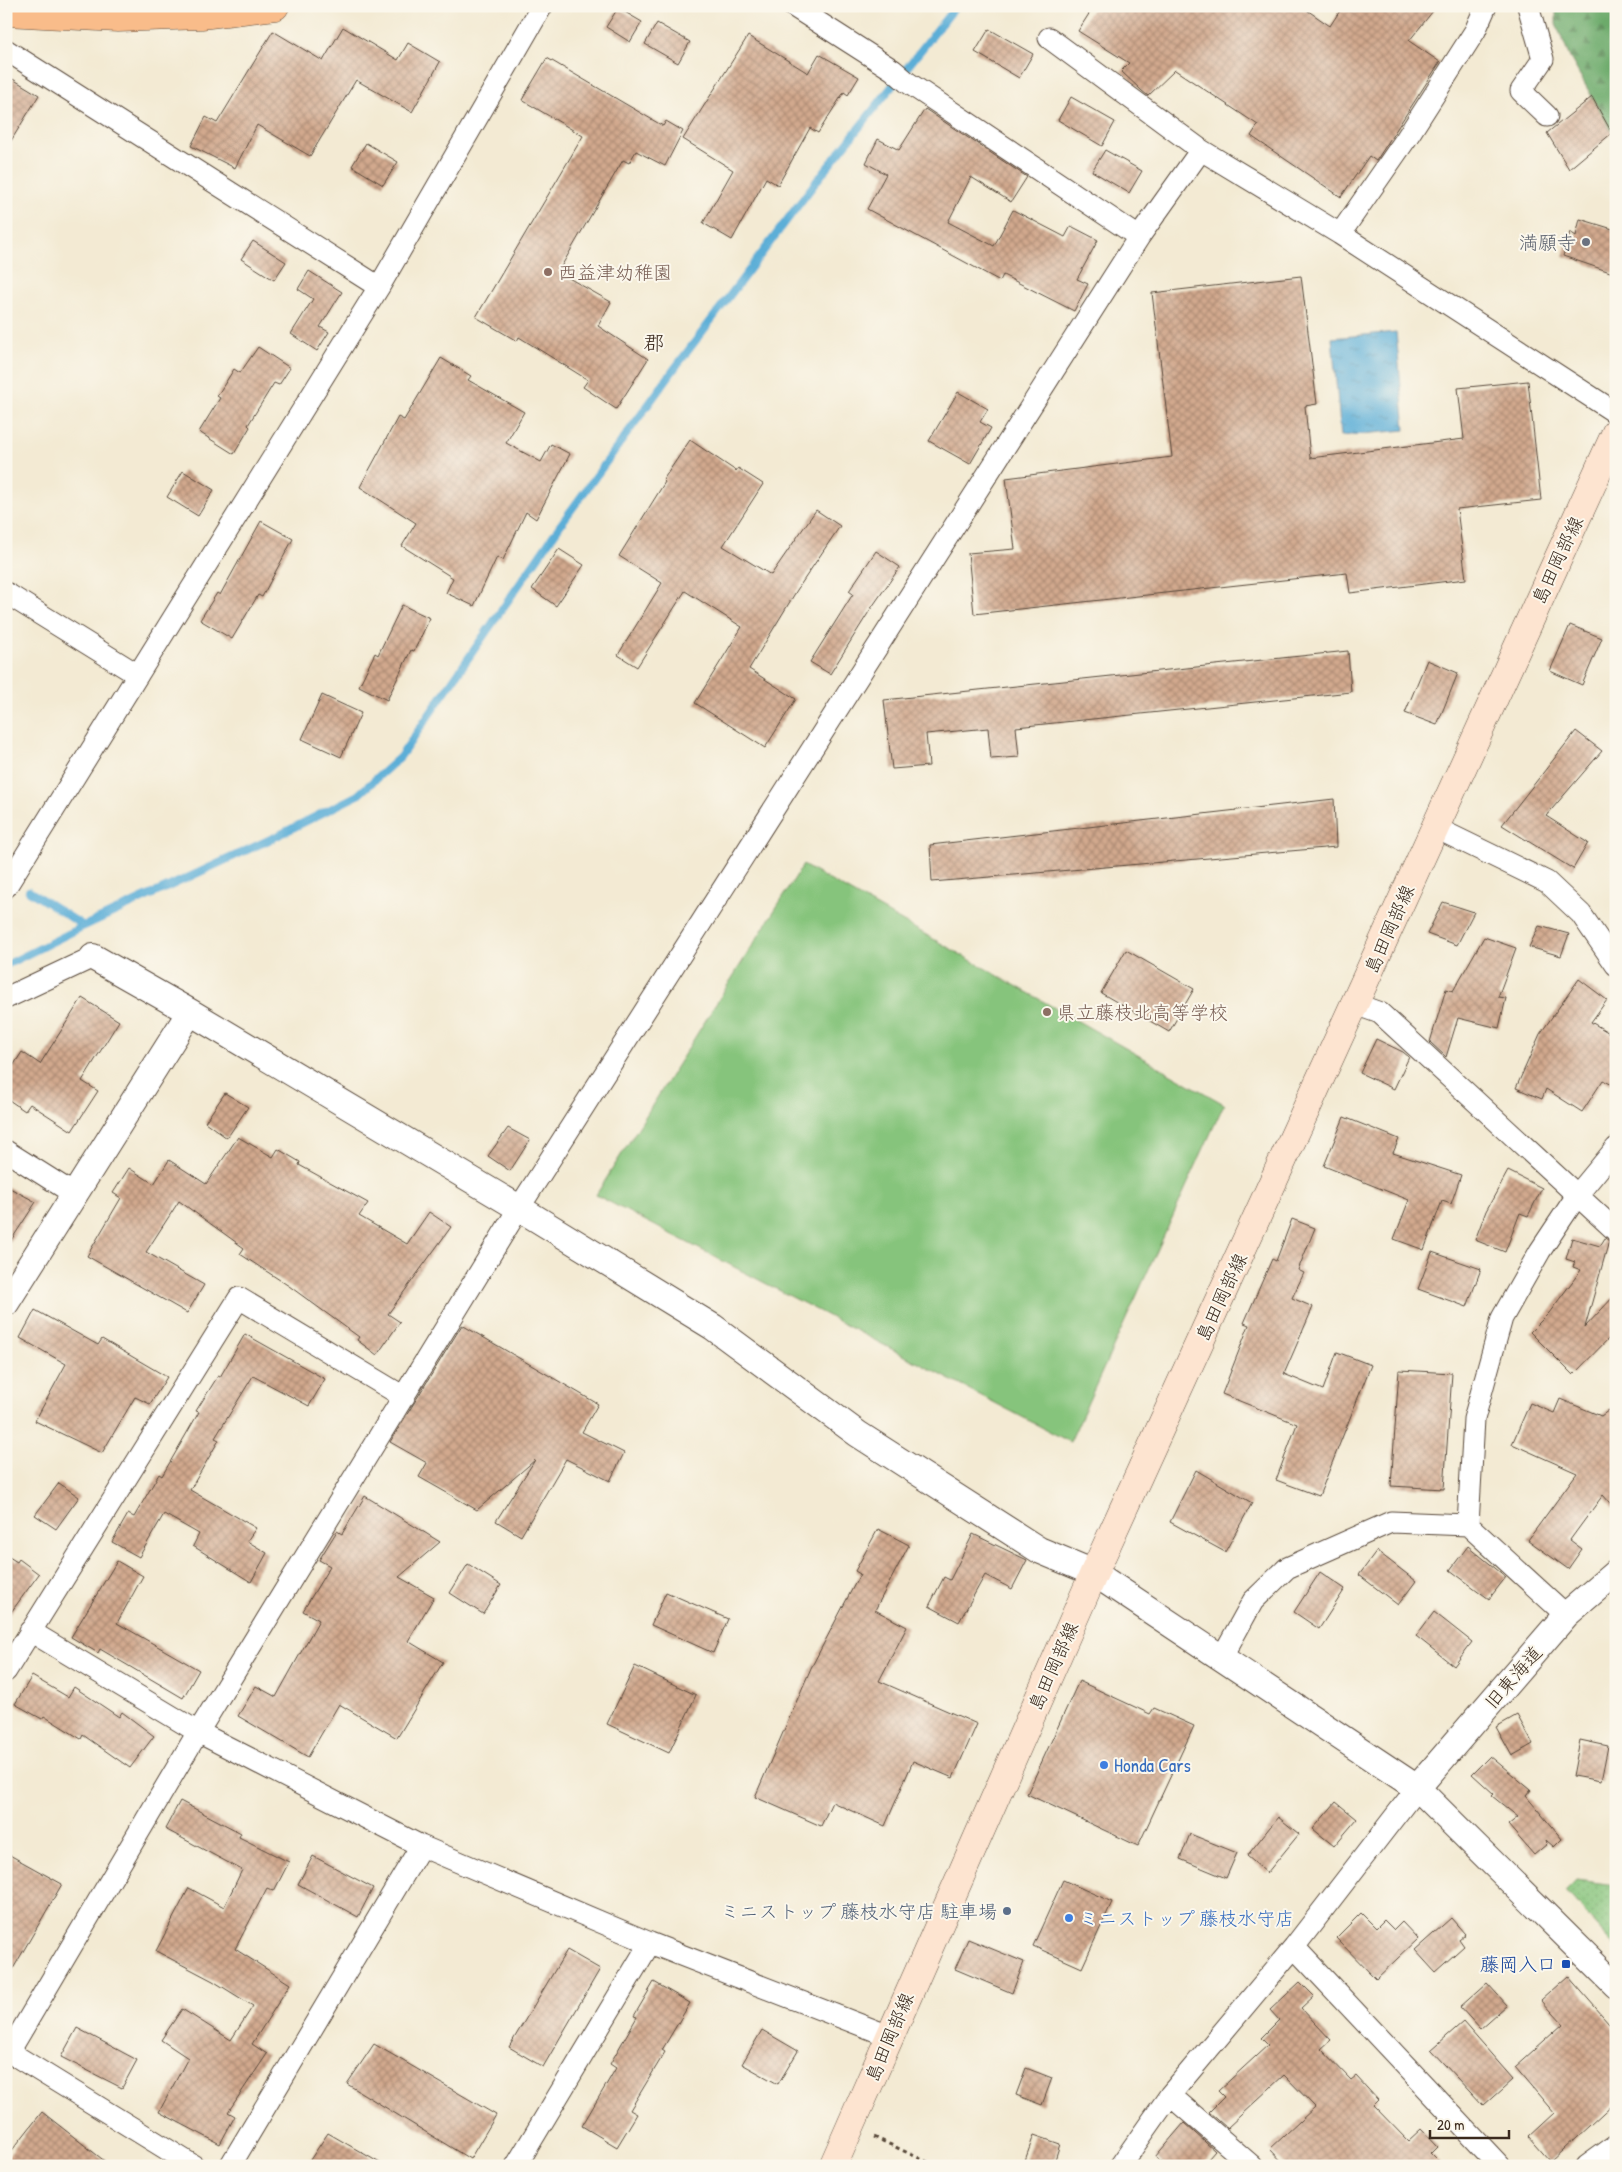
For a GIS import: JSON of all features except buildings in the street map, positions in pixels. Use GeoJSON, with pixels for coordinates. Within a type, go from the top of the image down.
{"type":"FeatureCollection","features":[{"type":"Feature","properties":{"kind":"main road"},"geometry":{"type":"LineString","coordinates":[[6,12],[118,18],[201,15],[275,6]]}},
{"type":"Feature","properties":{"kind":"main road","name":"島田岡部線"},"geometry":{"type":"LineString","coordinates":[[833,2166],[1094,1573],[1356,1004],[1434,827],[1616,432]]}},
{"type":"Feature","properties":{"kind":"street"},"geometry":{"type":"LineString","coordinates":[[6,887],[378,287],[542,6]]}},
{"type":"Feature","properties":{"kind":"street"},"geometry":{"type":"LineString","coordinates":[[794,6],[1140,237]]}},
{"type":"Feature","properties":{"kind":"street"},"geometry":{"type":"LineString","coordinates":[[1340,234],[1406,139],[1475,31],[1486,6]]}},
{"type":"Feature","properties":{"kind":"street"},"geometry":{"type":"LineString","coordinates":[[1528,6],[1543,59],[1521,91],[1547,116]]}},
{"type":"Feature","properties":{"kind":"street"},"geometry":{"type":"LineString","coordinates":[[1049,38],[1201,150],[1340,234],[1616,413]]}},
{"type":"Feature","properties":{"kind":"street"},"geometry":{"type":"LineString","coordinates":[[6,50],[378,287]]}},
{"type":"Feature","properties":{"kind":"street"},"geometry":{"type":"LineString","coordinates":[[194,2166],[8,2051],[198,1732],[519,1208],[1140,237],[1201,150]]}},
{"type":"Feature","properties":{"kind":"street"},"geometry":{"type":"LineString","coordinates":[[6,593],[138,675]]}},
{"type":"Feature","properties":{"kind":"street"},"geometry":{"type":"LineString","coordinates":[[1434,827],[1547,882],[1582,914],[1616,965]]}},
{"type":"Feature","properties":{"kind":"street"},"geometry":{"type":"LineString","coordinates":[[6,998],[93,957],[190,1012],[519,1208],[713,1327],[858,1434],[1039,1550],[1094,1573],[1417,1788],[1616,1985]]}},
{"type":"Feature","properties":{"kind":"street"},"geometry":{"type":"LineString","coordinates":[[1356,1004],[1380,1013],[1616,1231]]}},
{"type":"Feature","properties":{"kind":"street"},"geometry":{"type":"LineString","coordinates":[[6,1303],[190,1012]]}},
{"type":"Feature","properties":{"kind":"street"},"geometry":{"type":"LineString","coordinates":[[1468,1526],[1474,1419],[1502,1318],[1540,1251],[1578,1194],[1616,1148]]}},
{"type":"Feature","properties":{"kind":"street"},"geometry":{"type":"LineString","coordinates":[[6,1151],[74,1194]]}},
{"type":"Feature","properties":{"kind":"street"},"geometry":{"type":"LineString","coordinates":[[6,1671],[239,1298],[404,1398]]}},
{"type":"Feature","properties":{"kind":"street"},"geometry":{"type":"LineString","coordinates":[[1222,1657],[1253,1602],[1287,1568],[1391,1522],[1468,1526],[1566,1616]]}},
{"type":"Feature","properties":{"kind":"street","name":"旧東海道"},"geometry":{"type":"LineString","coordinates":[[1417,1788],[1566,1616],[1616,1572]]}},
{"type":"Feature","properties":{"kind":"street"},"geometry":{"type":"LineString","coordinates":[[30,1631],[198,1732],[421,1846],[650,1943],[889,2036]]}},
{"type":"Feature","properties":{"kind":"street"},"geometry":{"type":"LineString","coordinates":[[1120,2166],[1170,2095],[1294,1947],[1417,1788]]}},
{"type":"Feature","properties":{"kind":"street"},"geometry":{"type":"LineString","coordinates":[[230,2166],[421,1846]]}},
{"type":"Feature","properties":{"kind":"street"},"geometry":{"type":"LineString","coordinates":[[516,2166],[650,1943]]}},
{"type":"Feature","properties":{"kind":"street"},"geometry":{"type":"LineString","coordinates":[[1294,1947],[1500,2166]]}},
{"type":"Feature","properties":{"kind":"street"},"geometry":{"type":"LineString","coordinates":[[1170,2095],[1252,2166]]}},
{"type":"Feature","properties":{"kind":"street"},"geometry":{"type":"LineString","coordinates":[[1587,2166],[1616,2145]]}},
{"type":"Feature","properties":{"kind":"path"},"geometry":{"type":"LineString","coordinates":[[851,2126],[936,2166]]}},
{"type":"Feature","properties":{"kind":"green space"},"geometry":{"type":"Polygon","coordinates":[[[1556,6],[1616,6],[1616,139],[1570,58],[1556,24],[1556,6]]]}},
{"type":"Feature","properties":{"kind":"green space"},"geometry":{"type":"Polygon","coordinates":[[[803,865],[1224,1104],[1070,1442],[596,1195],[803,865]]]}},
{"type":"Feature","properties":{"kind":"green space"},"geometry":{"type":"Polygon","coordinates":[[[1576,1880],[1616,1885],[1616,1948],[1565,1891],[1576,1880]]]}},
{"type":"Feature","properties":{"kind":"water"},"geometry":{"type":"Polygon","coordinates":[[[1396,332],[1405,430],[1341,436],[1332,338],[1396,332]]]}},
{"type":"Feature","properties":{"kind":"waterway"},"geometry":{"type":"LineString","coordinates":[[6,965],[84,926],[273,838],[358,795],[400,757],[561,524],[675,368],[815,183],[956,6]]}},
{"type":"Feature","properties":{"kind":"waterway"},"geometry":{"type":"LineString","coordinates":[[29,891],[84,926]]}},
{"type":"Feature","properties":{"kind":"place","name":"満願寺"},"geometry":{"type":"Point","coordinates":[1586,242]}},
{"type":"Feature","properties":{"kind":"place","name":"西益津幼稚園"},"geometry":{"type":"Point","coordinates":[548,272]}},
{"type":"Feature","properties":{"kind":"place","name":"県立藤枝北高等学校"},"geometry":{"type":"Point","coordinates":[1047,1012]}},
{"type":"Feature","properties":{"kind":"place","name":"Honda Cars"},"geometry":{"type":"Point","coordinates":[1104,1765]}},
{"type":"Feature","properties":{"kind":"place","name":"ミニストップ 藤枝水守店 駐車場"},"geometry":{"type":"Point","coordinates":[1007,1911]}},
{"type":"Feature","properties":{"kind":"place","name":"ミニストップ 藤枝水守店"},"geometry":{"type":"Point","coordinates":[1069,1918]}},
{"type":"Feature","properties":{"kind":"place","name":"藤岡入口"},"geometry":{"type":"Point","coordinates":[1566,1964]}},
{"type":"Feature","properties":{"kind":"district","name":"郡"},"geometry":{"type":"Point","coordinates":[654,342]}}]}
